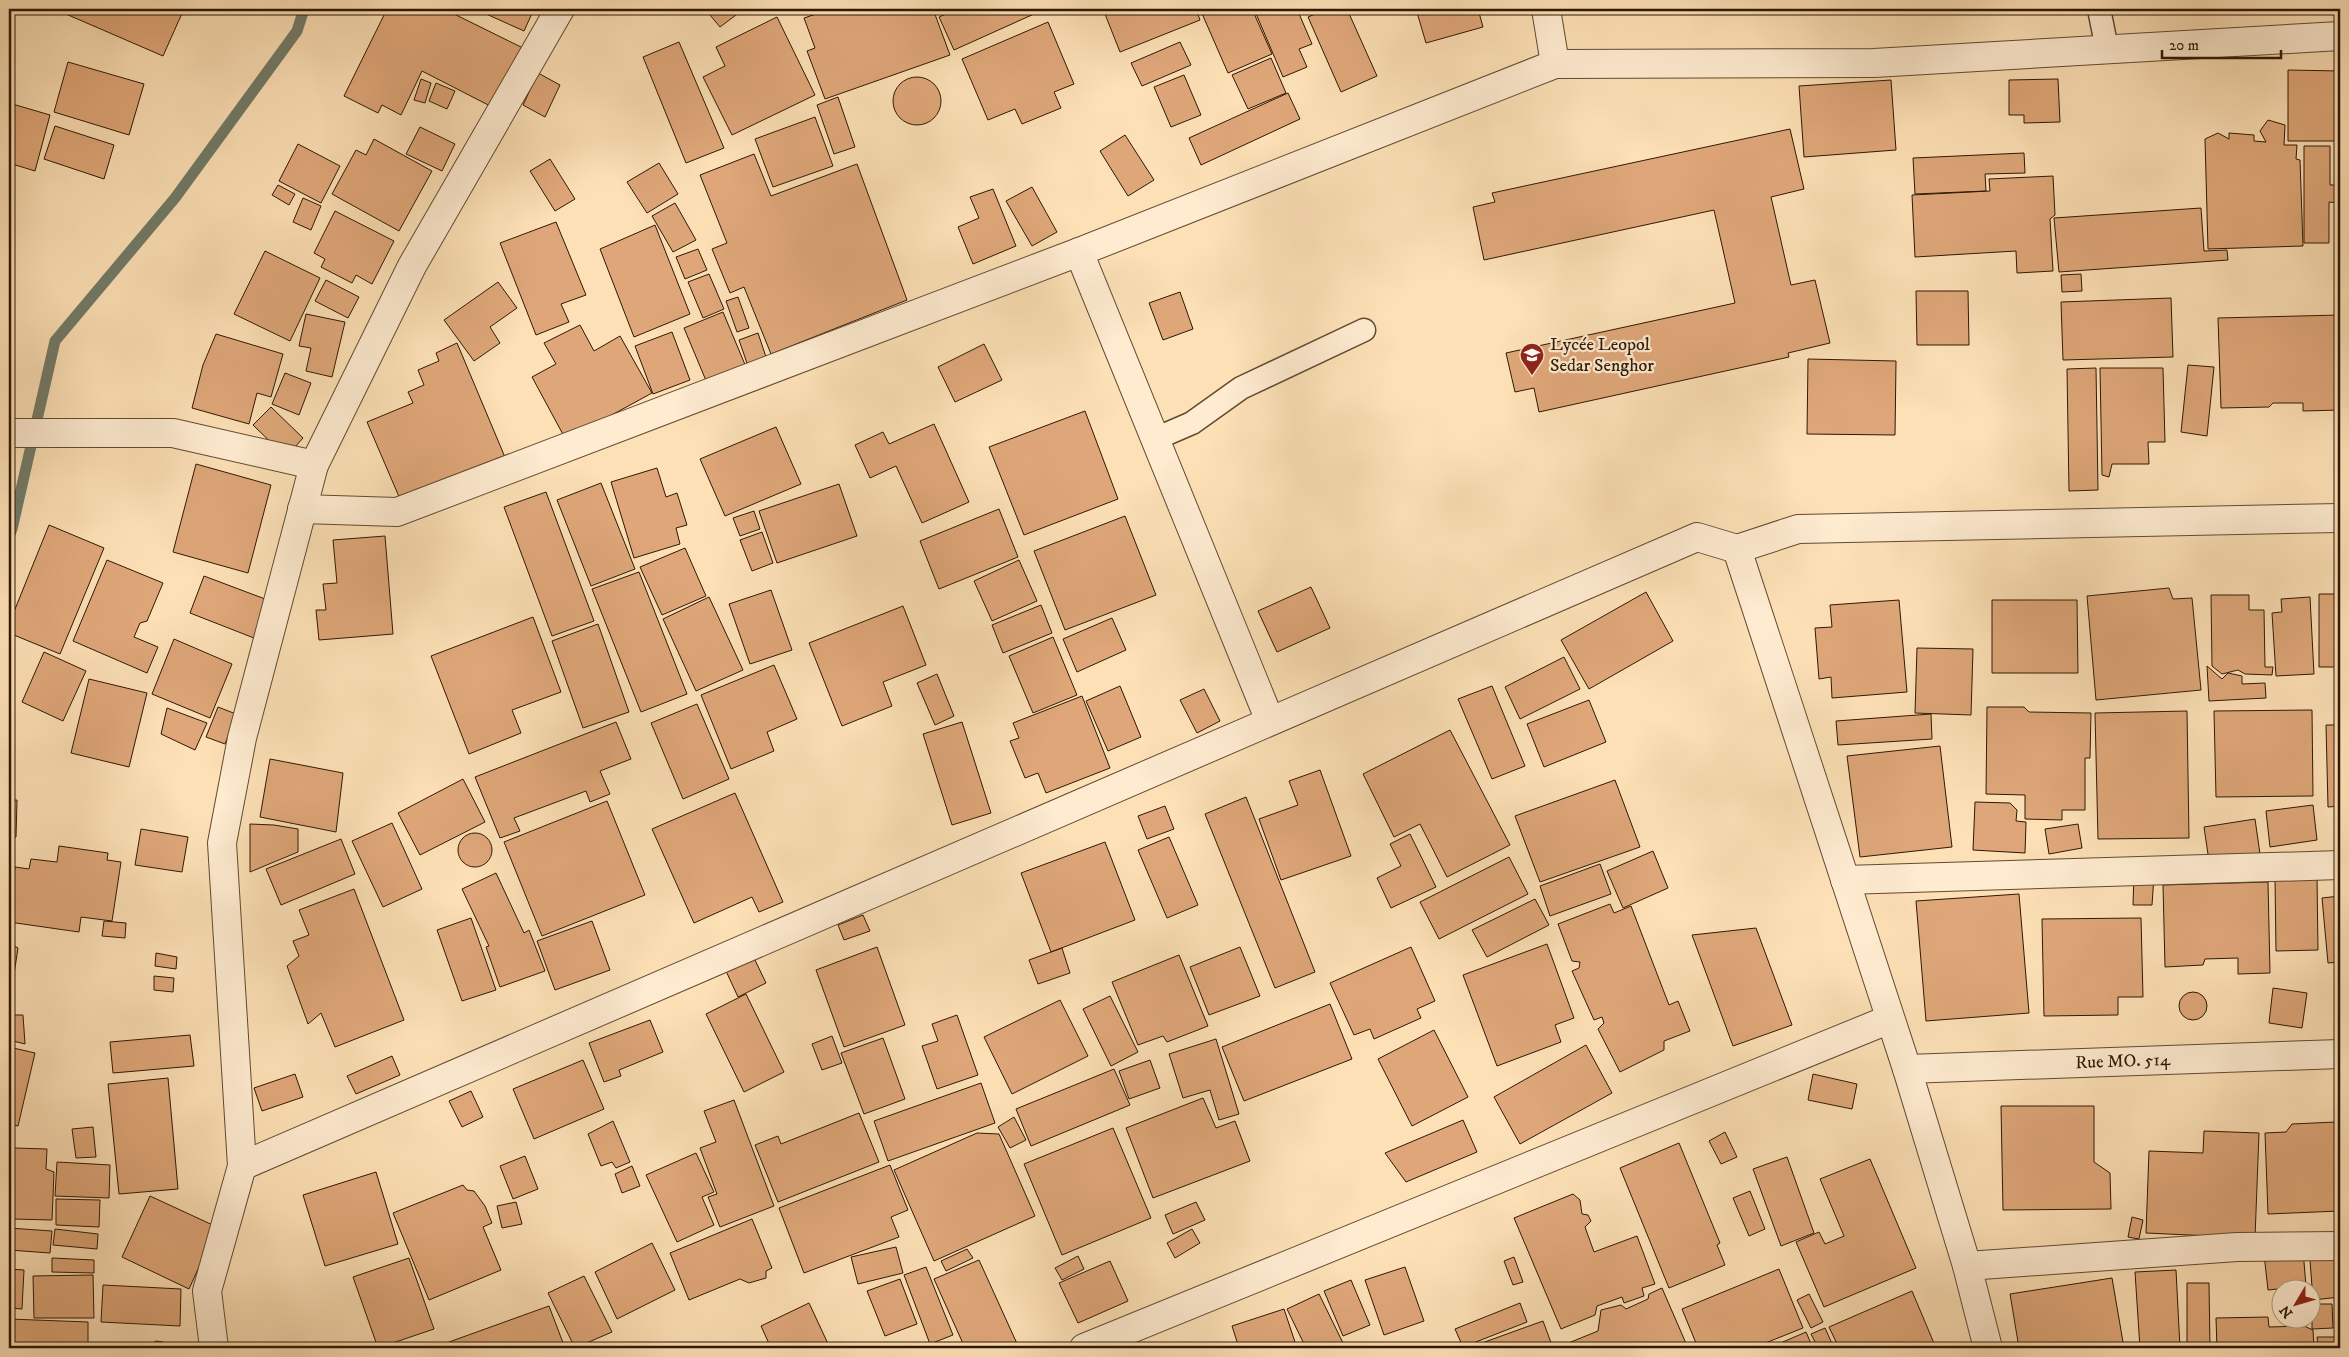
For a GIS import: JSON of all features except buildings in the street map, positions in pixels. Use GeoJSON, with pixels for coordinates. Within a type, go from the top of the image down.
{"type":"FeatureCollection","features":[{"type":"Feature","properties":{"kind":"street"},"geometry":{"type":"LineString","coordinates":[[214,1348],[207,1291],[242,1166],[222,843],[242,738],[314,465],[412,266],[560,9]]}},
{"type":"Feature","properties":{"kind":"street"},"geometry":{"type":"LineString","coordinates":[[1546,9],[1555,64]]}},
{"type":"Feature","properties":{"kind":"street"},"geometry":{"type":"LineString","coordinates":[[302,509],[397,512],[1079,252],[1555,64],[1874,63],[2340,36]]}},
{"type":"Feature","properties":{"kind":"street"},"geometry":{"type":"LineString","coordinates":[[1079,252],[1270,722]]}},
{"type":"Feature","properties":{"kind":"street"},"geometry":{"type":"LineString","coordinates":[[9,433],[173,433],[314,465]]}},
{"type":"Feature","properties":{"kind":"street"},"geometry":{"type":"LineString","coordinates":[[242,1166],[1696,537],[1737,548],[1798,528],[2340,518]]}},
{"type":"Feature","properties":{"kind":"street"},"geometry":{"type":"LineString","coordinates":[[1737,548],[1907,1069],[1967,1266],[1988,1348]]}},
{"type":"Feature","properties":{"kind":"street"},"geometry":{"type":"LineString","coordinates":[[1845,880],[2340,865]]}},
{"type":"Feature","properties":{"kind":"street"},"geometry":{"type":"LineString","coordinates":[[1084,1348],[1890,1019]]}},
{"type":"Feature","properties":{"kind":"street","name":"Rue MO. 514"},"geometry":{"type":"LineString","coordinates":[[1907,1069],[2340,1054]]}},
{"type":"Feature","properties":{"kind":"street"},"geometry":{"type":"LineString","coordinates":[[1967,1266],[2237,1247],[2340,1246]]}},
{"type":"Feature","properties":{"kind":"lane"},"geometry":{"type":"LineString","coordinates":[[2099,9],[2107,49]]}},
{"type":"Feature","properties":{"kind":"lane"},"geometry":{"type":"LineString","coordinates":[[1155,440],[1192,423],[1240,388],[1364,330]]}},
{"type":"Feature","properties":{"kind":"waterway"},"geometry":{"type":"LineString","coordinates":[[9,536],[55,341],[175,198],[297,31],[304,9]]}},
{"type":"Feature","properties":{"kind":"place","name":"Lycée Leopol Sedar Senghor"},"geometry":{"type":"Point","coordinates":[1532,376]}}]}
